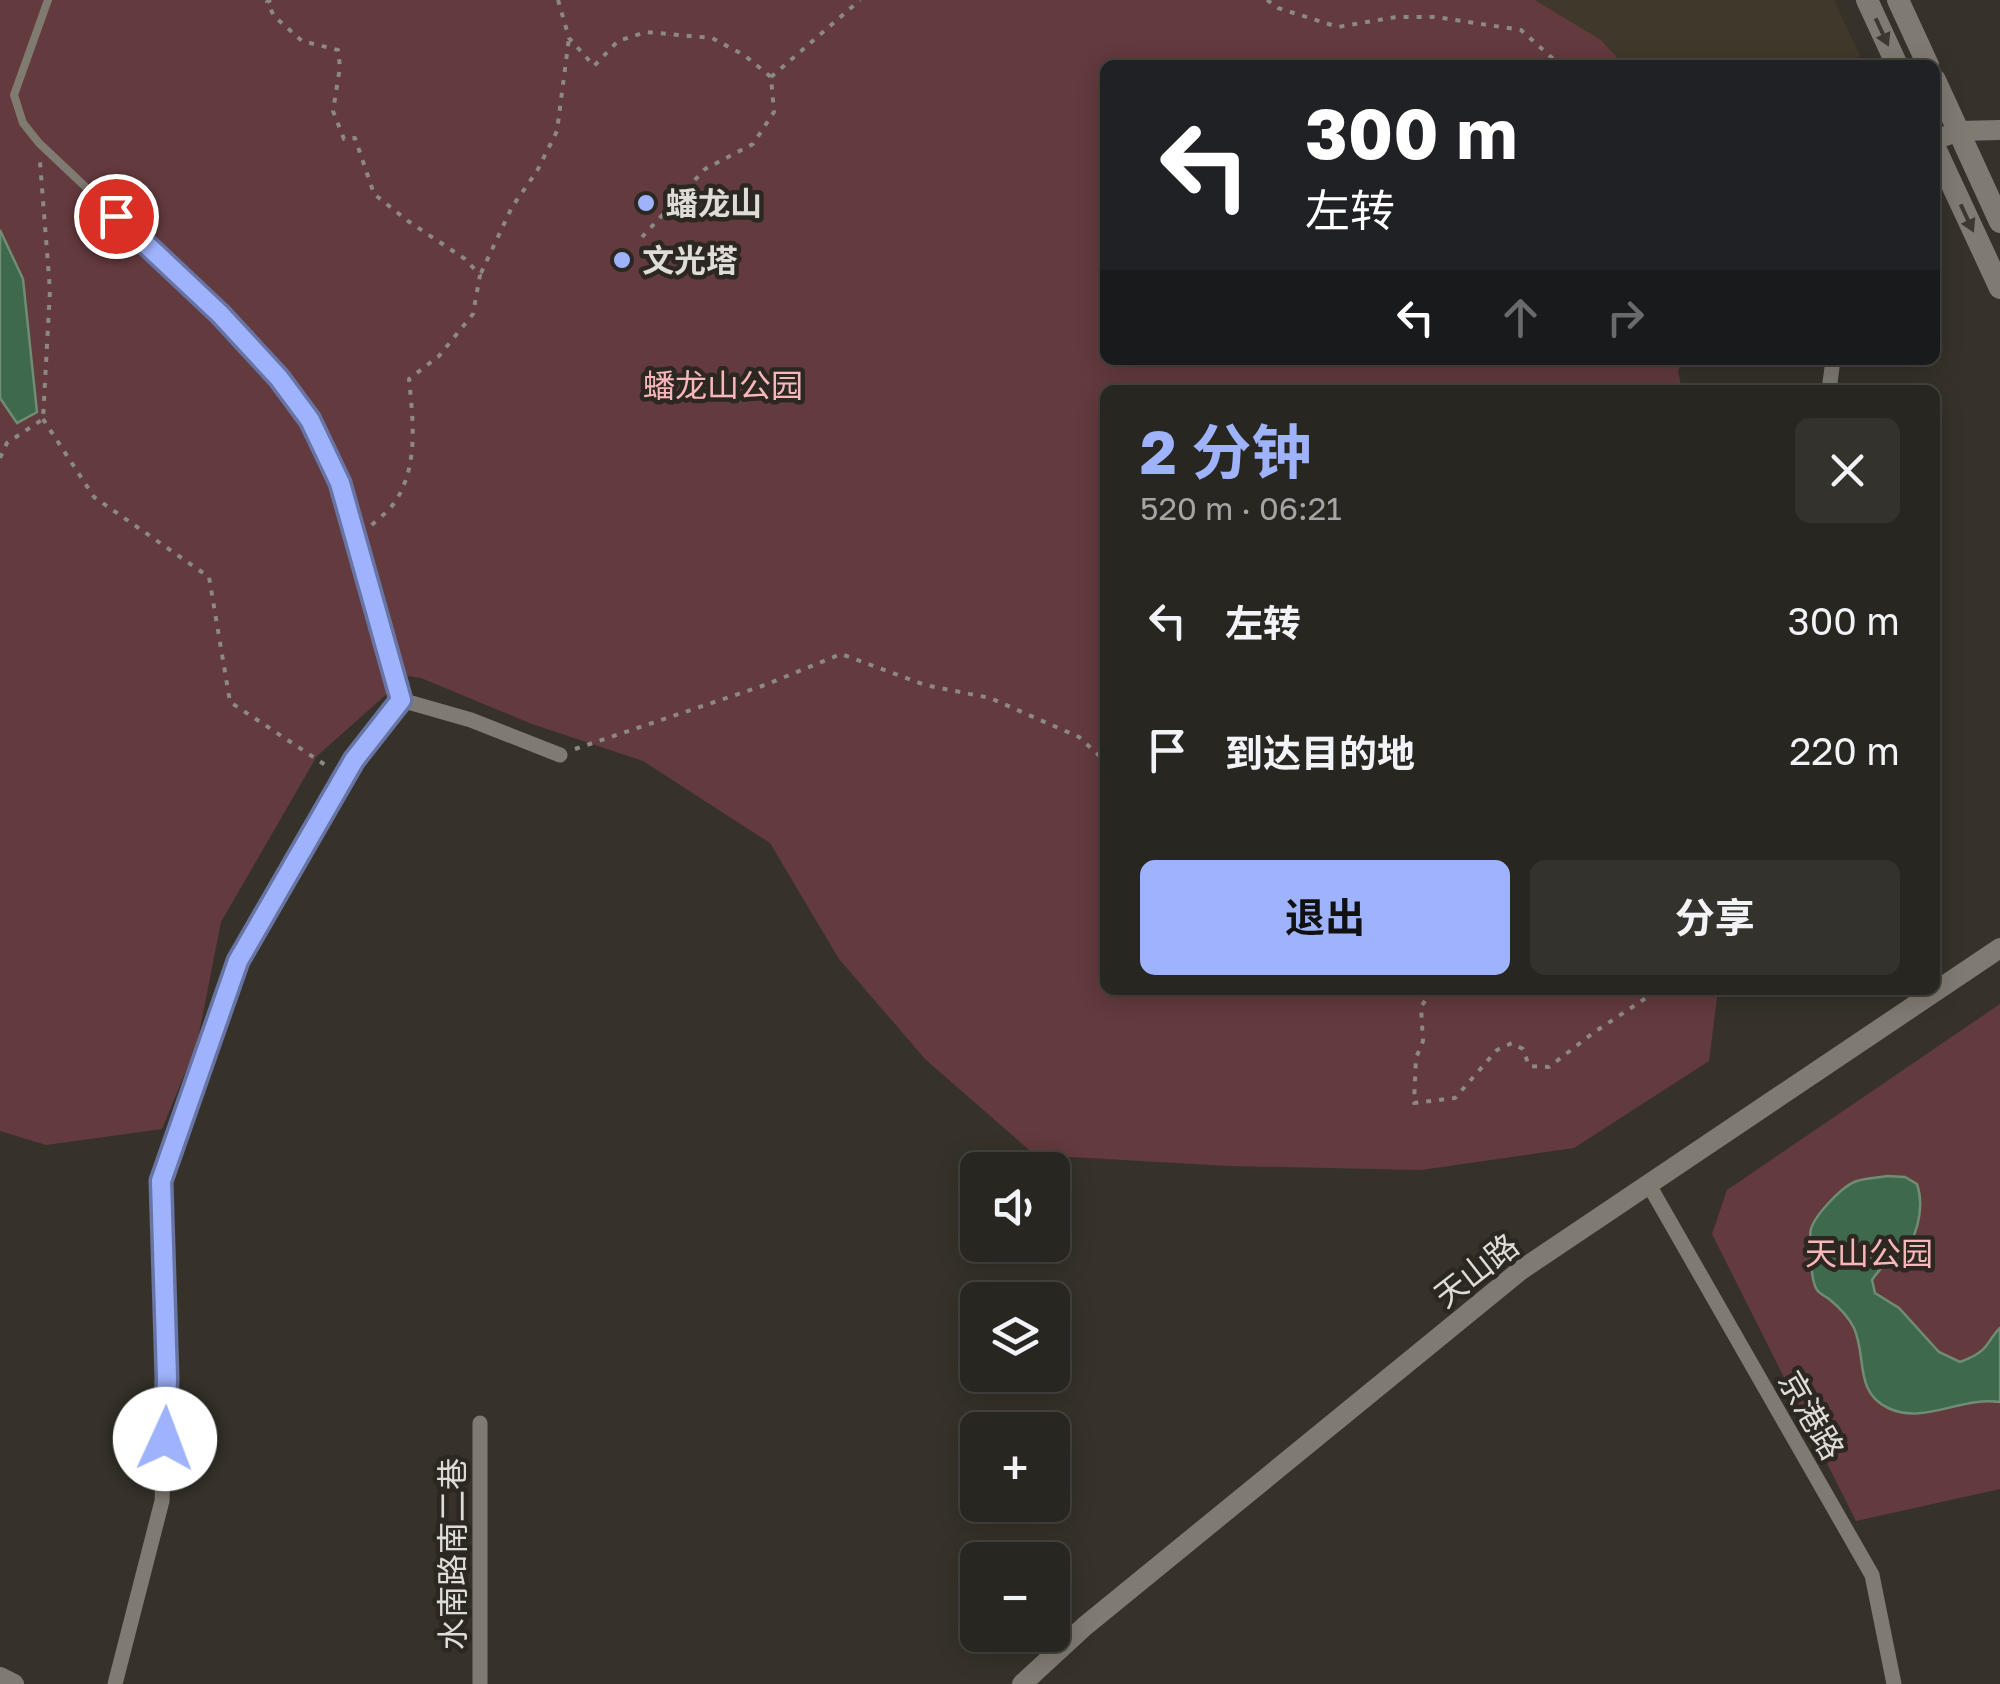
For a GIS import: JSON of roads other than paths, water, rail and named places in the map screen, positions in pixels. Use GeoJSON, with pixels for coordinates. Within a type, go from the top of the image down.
{"type":"FeatureCollection","features":[{"type":"Feature","properties":{"kind":"main road"},"geometry":{"type":"LineString","coordinates":[[1867,0],[1895,60]]}},
{"type":"Feature","properties":{"kind":"main road"},"geometry":{"type":"LineString","coordinates":[[1898,0],[1926,60]]}},
{"type":"Feature","properties":{"kind":"main road"},"geometry":{"type":"LineString","coordinates":[[1940,91],[2000,222]]}},
{"type":"Feature","properties":{"kind":"main road"},"geometry":{"type":"LineString","coordinates":[[1940,155],[2000,288]]}},
{"type":"Feature","properties":{"kind":"street"},"geometry":{"type":"LineString","coordinates":[[1940,141],[1959,131],[2000,130]]}},
{"type":"Feature","properties":{"kind":"street"},"geometry":{"type":"LineString","coordinates":[[115,1684],[162,1501],[167,1378],[161,1181],[238,961],[354,760],[401,700],[471,720],[560,755]]}},
{"type":"Feature","properties":{"kind":"street","name":"天山路"},"geometry":{"type":"LineString","coordinates":[[1940,981],[2000,948]]}},
{"type":"Feature","properties":{"kind":"street","name":"天山路"},"geometry":{"type":"LineString","coordinates":[[1022,1684],[1085,1626],[1522,1270],[1649,1185],[1906,1000]]}},
{"type":"Feature","properties":{"kind":"street","name":"京港路"},"geometry":{"type":"LineString","coordinates":[[1649,1185],[1872,1575],[1894,1684]]}},
{"type":"Feature","properties":{"kind":"street","name":"水南路南二巷"},"geometry":{"type":"LineString","coordinates":[[480,1423],[480,1684]]}},
{"type":"Feature","properties":{"kind":"street"},"geometry":{"type":"LineString","coordinates":[[0,1677],[14,1684]]}},
{"type":"Feature","properties":{"kind":"lane"},"geometry":{"type":"LineString","coordinates":[[48,0],[14,95],[23,122],[39,143],[220,314],[279,378],[310,420],[340,483],[401,700]]}},
{"type":"Feature","properties":{"kind":"place","name":"蟠龙山"},"geometry":{"type":"Point","coordinates":[646,203]}},
{"type":"Feature","properties":{"kind":"place","name":"文光塔"},"geometry":{"type":"Point","coordinates":[622,260]}},
{"type":"Feature","properties":{"kind":"park label","name":"蟠龙山公园"},"geometry":{"type":"Point","coordinates":[723,385]}},
{"type":"Feature","properties":{"kind":"park label","name":"天山公园"},"geometry":{"type":"Point","coordinates":[1869,1253]}}]}
